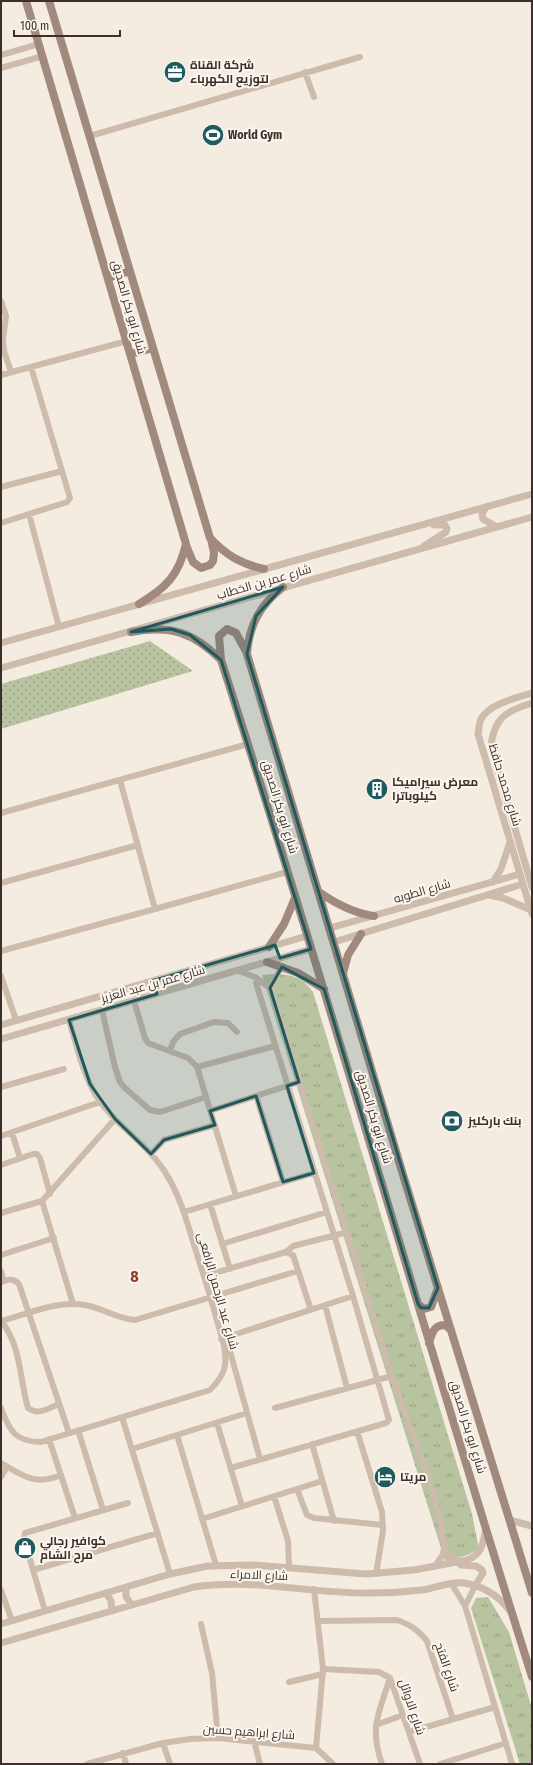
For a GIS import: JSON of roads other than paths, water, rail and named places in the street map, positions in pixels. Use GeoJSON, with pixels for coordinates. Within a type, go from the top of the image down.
{"type":"FeatureCollection","features":[{"type":"Feature","properties":{"kind":"main road","name":"شارع ابو بكر الصديق"},"geometry":{"type":"LineString","coordinates":[[26,1],[186,544],[193,562],[201,568],[206,568],[213,561],[214,553],[210,538],[49,1]]}},
{"type":"Feature","properties":{"kind":"main road"},"geometry":{"type":"LineString","coordinates":[[108,278],[130,271]]}},
{"type":"Feature","properties":{"kind":"main road"},"geometry":{"type":"LineString","coordinates":[[131,354],[153,348]]}},
{"type":"Feature","properties":{"kind":"main road","name":"شارع ابو بكر الصديق"},"geometry":{"type":"LineString","coordinates":[[210,538],[221,550],[234,560],[249,566],[264,569]]}},
{"type":"Feature","properties":{"kind":"main road"},"geometry":{"type":"LineString","coordinates":[[140,604],[161,590],[170,580],[178,569],[186,544]]}},
{"type":"Feature","properties":{"kind":"main road","name":"شارع ابو بكر الصديق"},"geometry":{"type":"LineString","coordinates":[[283,588],[272,596],[256,616],[249,635],[247,654],[438,1288],[532,1593]]}},
{"type":"Feature","properties":{"kind":"main road","name":"شارع ابو بكر الصديق"},"geometry":{"type":"LineString","coordinates":[[131,632],[151,628],[171,629],[190,635],[207,646],[221,660],[324,989],[418,1304],[532,1676]]}},
{"type":"Feature","properties":{"kind":"main road"},"geometry":{"type":"LineString","coordinates":[[221,660],[219,636],[227,630],[236,632],[247,654]]}},
{"type":"Feature","properties":{"kind":"main road"},"geometry":{"type":"LineString","coordinates":[[319,892],[342,907],[355,913],[374,916]]}},
{"type":"Feature","properties":{"kind":"main road"},"geometry":{"type":"LineString","coordinates":[[272,946],[284,924],[295,898]]}},
{"type":"Feature","properties":{"kind":"main road"},"geometry":{"type":"LineString","coordinates":[[343,974],[348,955],[361,934]]}},
{"type":"Feature","properties":{"kind":"main road"},"geometry":{"type":"LineString","coordinates":[[267,962],[282,966],[307,978],[324,989]]}},
{"type":"Feature","properties":{"kind":"main road"},"geometry":{"type":"LineString","coordinates":[[418,1304],[424,1309],[431,1307],[438,1288]]}},
{"type":"Feature","properties":{"kind":"main road"},"geometry":{"type":"LineString","coordinates":[[430,1343],[434,1330],[437,1326],[445,1325],[451,1330]]}},
{"type":"Feature","properties":{"kind":"street"},"geometry":{"type":"LineString","coordinates":[[1,55],[39,44]]}},
{"type":"Feature","properties":{"kind":"street"},"geometry":{"type":"LineString","coordinates":[[1,68],[43,56]]}},
{"type":"Feature","properties":{"kind":"street"},"geometry":{"type":"LineString","coordinates":[[90,136],[360,57]]}},
{"type":"Feature","properties":{"kind":"street"},"geometry":{"type":"LineString","coordinates":[[305,72],[314,97]]}},
{"type":"Feature","properties":{"kind":"street"},"geometry":{"type":"LineString","coordinates":[[1,301],[6,316],[4,328],[4,350],[11,372]]}},
{"type":"Feature","properties":{"kind":"street"},"geometry":{"type":"LineString","coordinates":[[1,375],[127,341]]}},
{"type":"Feature","properties":{"kind":"street"},"geometry":{"type":"LineString","coordinates":[[1,523],[69,500],[31,367]]}},
{"type":"Feature","properties":{"kind":"street"},"geometry":{"type":"LineString","coordinates":[[1,488],[62,472]]}},
{"type":"Feature","properties":{"kind":"street","name":"شارع عمر بن الخطاب"},"geometry":{"type":"LineString","coordinates":[[1,643],[532,494]]}},
{"type":"Feature","properties":{"kind":"street"},"geometry":{"type":"LineString","coordinates":[[486,508],[482,514],[483,519],[495,526]]}},
{"type":"Feature","properties":{"kind":"street"},"geometry":{"type":"LineString","coordinates":[[28,514],[58,627]]}},
{"type":"Feature","properties":{"kind":"street","name":"شارع عمر بن الخطاب"},"geometry":{"type":"LineString","coordinates":[[1,668],[419,550],[495,526],[532,517]]}},
{"type":"Feature","properties":{"kind":"street"},"geometry":{"type":"LineString","coordinates":[[412,528],[442,524],[447,527],[444,534],[419,550]]}},
{"type":"Feature","properties":{"kind":"street","name":"شارع محمد حافظ"},"geometry":{"type":"LineString","coordinates":[[531,912],[478,734],[479,723],[482,717],[491,709],[508,701],[532,693]]}},
{"type":"Feature","properties":{"kind":"street","name":"شارع محمد حافظ"},"geometry":{"type":"LineString","coordinates":[[532,703],[512,709],[503,716],[496,725],[492,735],[491,746],[532,887]]}},
{"type":"Feature","properties":{"kind":"street"},"geometry":{"type":"LineString","coordinates":[[1,813],[248,744]]}},
{"type":"Feature","properties":{"kind":"street"},"geometry":{"type":"LineString","coordinates":[[120,780],[155,909]]}},
{"type":"Feature","properties":{"kind":"street"},"geometry":{"type":"LineString","coordinates":[[493,882],[503,863],[510,842]]}},
{"type":"Feature","properties":{"kind":"street"},"geometry":{"type":"LineString","coordinates":[[1,883],[138,845]]}},
{"type":"Feature","properties":{"kind":"street"},"geometry":{"type":"LineString","coordinates":[[1,951],[287,872]]}},
{"type":"Feature","properties":{"kind":"street","name":"شارع الطوبه"},"geometry":{"type":"LineString","coordinates":[[330,928],[520,874]]}},
{"type":"Feature","properties":{"kind":"street","name":"شارع الطوبه"},"geometry":{"type":"LineString","coordinates":[[334,942],[523,884]]}},
{"type":"Feature","properties":{"kind":"street"},"geometry":{"type":"LineString","coordinates":[[489,894],[510,900],[531,912]]}},
{"type":"Feature","properties":{"kind":"street"},"geometry":{"type":"LineString","coordinates":[[357,921],[361,934]]}},
{"type":"Feature","properties":{"kind":"street","name":"شارع عمر بن عبد العزيز"},"geometry":{"type":"LineString","coordinates":[[1,1025],[307,936]]}},
{"type":"Feature","properties":{"kind":"street"},"geometry":{"type":"LineString","coordinates":[[272,946],[278,950],[278,959]]}},
{"type":"Feature","properties":{"kind":"street","name":"شارع عمر بن عبد العزيز"},"geometry":{"type":"LineString","coordinates":[[1,1039],[311,949]]}},
{"type":"Feature","properties":{"kind":"street"},"geometry":{"type":"LineString","coordinates":[[259,993],[270,989],[282,966]]}},
{"type":"Feature","properties":{"kind":"street"},"geometry":{"type":"LineString","coordinates":[[239,971],[255,977],[270,989],[348,1232],[392,1376],[434,1494],[445,1546],[449,1555],[461,1565],[476,1566],[482,1570],[483,1574],[465,1606]]}},
{"type":"Feature","properties":{"kind":"street"},"geometry":{"type":"LineString","coordinates":[[1,976],[16,1020]]}},
{"type":"Feature","properties":{"kind":"street"},"geometry":{"type":"LineString","coordinates":[[152,981],[157,994]]}},
{"type":"Feature","properties":{"kind":"street"},"geometry":{"type":"LineString","coordinates":[[231,1468],[357,1431],[389,1420],[353,1296],[256,983]]}},
{"type":"Feature","properties":{"kind":"street"},"geometry":{"type":"LineString","coordinates":[[134,1001],[145,1038],[148,1043],[188,1058],[197,1067],[236,1196]]}},
{"type":"Feature","properties":{"kind":"street"},"geometry":{"type":"LineString","coordinates":[[102,1010],[117,1074],[125,1088],[150,1110],[160,1112],[206,1097]]}},
{"type":"Feature","properties":{"kind":"street","name":"شارع عبد الرحمن الرافعى"},"geometry":{"type":"LineString","coordinates":[[1,1408],[7,1424],[21,1439],[31,1442],[49,1439],[210,1390],[219,1381],[225,1366],[224,1338],[176,1191],[165,1172],[151,1154],[100,1102],[86,1074],[69,1020]]}},
{"type":"Feature","properties":{"kind":"street"},"geometry":{"type":"LineString","coordinates":[[170,1051],[180,1034],[214,1022],[228,1023],[237,1032]]}},
{"type":"Feature","properties":{"kind":"street"},"geometry":{"type":"LineString","coordinates":[[197,1067],[275,1046]]}},
{"type":"Feature","properties":{"kind":"street"},"geometry":{"type":"LineString","coordinates":[[1,1087],[64,1069]]}},
{"type":"Feature","properties":{"kind":"street"},"geometry":{"type":"LineString","coordinates":[[210,1111],[299,1082]]}},
{"type":"Feature","properties":{"kind":"street"},"geometry":{"type":"LineString","coordinates":[[256,1096],[283,1182]]}},
{"type":"Feature","properties":{"kind":"street"},"geometry":{"type":"LineString","coordinates":[[1,1136],[100,1102]]}},
{"type":"Feature","properties":{"kind":"street"},"geometry":{"type":"LineString","coordinates":[[1,1213],[42,1201],[50,1194],[115,1119]]}},
{"type":"Feature","properties":{"kind":"street"},"geometry":{"type":"LineString","coordinates":[[151,1154],[164,1140],[215,1125]]}},
{"type":"Feature","properties":{"kind":"street"},"geometry":{"type":"LineString","coordinates":[[12,1133],[20,1158]]}},
{"type":"Feature","properties":{"kind":"street"},"geometry":{"type":"LineString","coordinates":[[1,1164],[33,1154],[40,1157],[50,1194]]}},
{"type":"Feature","properties":{"kind":"street"},"geometry":{"type":"LineString","coordinates":[[184,1212],[314,1173]]}},
{"type":"Feature","properties":{"kind":"street"},"geometry":{"type":"LineString","coordinates":[[42,1201],[73,1304]]}},
{"type":"Feature","properties":{"kind":"street"},"geometry":{"type":"LineString","coordinates":[[210,1204],[230,1269]]}},
{"type":"Feature","properties":{"kind":"street"},"geometry":{"type":"LineString","coordinates":[[222,1244],[327,1212]]}},
{"type":"Feature","properties":{"kind":"street"},"geometry":{"type":"LineString","coordinates":[[204,1276],[286,1252],[293,1246],[348,1232]]}},
{"type":"Feature","properties":{"kind":"street"},"geometry":{"type":"LineString","coordinates":[[1,1255],[54,1238]]}},
{"type":"Feature","properties":{"kind":"street"},"geometry":{"type":"LineString","coordinates":[[286,1252],[293,1255],[311,1310]]}},
{"type":"Feature","properties":{"kind":"street"},"geometry":{"type":"LineString","coordinates":[[1,1271],[3,1282],[11,1279],[18,1284],[69,1433]]}},
{"type":"Feature","properties":{"kind":"street"},"geometry":{"type":"LineString","coordinates":[[60,1404],[39,1412],[33,1412],[28,1408],[17,1351],[11,1335],[1,1321],[51,1306],[73,1304],[96,1307],[115,1316],[135,1320],[298,1271]]}},
{"type":"Feature","properties":{"kind":"street"},"geometry":{"type":"LineString","coordinates":[[260,1459],[224,1338],[353,1296]]}},
{"type":"Feature","properties":{"kind":"street"},"geometry":{"type":"LineString","coordinates":[[325,1305],[347,1388]]}},
{"type":"Feature","properties":{"kind":"street"},"geometry":{"type":"LineString","coordinates":[[275,1408],[392,1376]]}},
{"type":"Feature","properties":{"kind":"street"},"geometry":{"type":"LineString","coordinates":[[132,1449],[247,1414]]}},
{"type":"Feature","properties":{"kind":"street"},"geometry":{"type":"LineString","coordinates":[[122,1416],[170,1574]]}},
{"type":"Feature","properties":{"kind":"street"},"geometry":{"type":"LineString","coordinates":[[217,1423],[242,1506]]}},
{"type":"Feature","properties":{"kind":"street"},"geometry":{"type":"LineString","coordinates":[[78,1430],[103,1510]]}},
{"type":"Feature","properties":{"kind":"street"},"geometry":{"type":"LineString","coordinates":[[357,1431],[381,1506],[383,1525],[376,1574]]}},
{"type":"Feature","properties":{"kind":"street"},"geometry":{"type":"LineString","coordinates":[[177,1436],[216,1565]]}},
{"type":"Feature","properties":{"kind":"street"},"geometry":{"type":"LineString","coordinates":[[49,1439],[75,1518]]}},
{"type":"Feature","properties":{"kind":"street"},"geometry":{"type":"LineString","coordinates":[[312,1444],[334,1521]]}},
{"type":"Feature","properties":{"kind":"street"},"geometry":{"type":"LineString","coordinates":[[1,1477],[4,1465],[29,1479],[40,1481],[51,1480],[61,1475]]}},
{"type":"Feature","properties":{"kind":"street"},"geometry":{"type":"LineString","coordinates":[[202,1518],[322,1481]]}},
{"type":"Feature","properties":{"kind":"street"},"geometry":{"type":"LineString","coordinates":[[297,1489],[307,1515],[318,1519],[383,1525]]}},
{"type":"Feature","properties":{"kind":"street"},"geometry":{"type":"LineString","coordinates":[[274,1496],[288,1540],[289,1568]]}},
{"type":"Feature","properties":{"kind":"street"},"geometry":{"type":"LineString","coordinates":[[45,1611],[24,1538],[26,1533],[128,1503]]}},
{"type":"Feature","properties":{"kind":"street"},"geometry":{"type":"LineString","coordinates":[[509,1520],[532,1526]]}},
{"type":"Feature","properties":{"kind":"street","name":"شارع الامراء"},"geometry":{"type":"LineString","coordinates":[[1,1624],[170,1574],[216,1565],[376,1574],[458,1562],[474,1558],[480,1552],[486,1526]]}},
{"type":"Feature","properties":{"kind":"street"},"geometry":{"type":"LineString","coordinates":[[33,1570],[158,1533]]}},
{"type":"Feature","properties":{"kind":"street"},"geometry":{"type":"LineString","coordinates":[[435,1566],[442,1556],[445,1546]]}},
{"type":"Feature","properties":{"kind":"street"},"geometry":{"type":"LineString","coordinates":[[451,1583],[465,1606],[512,1764]]}},
{"type":"Feature","properties":{"kind":"street","name":"شارع الامراء"},"geometry":{"type":"LineString","coordinates":[[1,1643],[194,1587],[209,1585],[266,1584],[355,1592],[396,1592],[424,1590],[451,1583],[475,1586],[492,1593],[502,1600],[512,1613]]}},
{"type":"Feature","properties":{"kind":"street"},"geometry":{"type":"LineString","coordinates":[[126,1587],[126,1597],[132,1605]]}},
{"type":"Feature","properties":{"kind":"street"},"geometry":{"type":"LineString","coordinates":[[314,1589],[323,1672],[316,1748],[333,1764]]}},
{"type":"Feature","properties":{"kind":"street"},"geometry":{"type":"LineString","coordinates":[[1,1590],[12,1621]]}},
{"type":"Feature","properties":{"kind":"street"},"geometry":{"type":"LineString","coordinates":[[106,1593],[111,1601],[112,1611]]}},
{"type":"Feature","properties":{"kind":"street","name":"شارع الفتح"},"geometry":{"type":"LineString","coordinates":[[318,1622],[397,1620],[409,1624],[420,1631],[427,1641],[453,1719]]}},
{"type":"Feature","properties":{"kind":"street"},"geometry":{"type":"LineString","coordinates":[[201,1624],[212,1673],[218,1738]]}},
{"type":"Feature","properties":{"kind":"street","name":"شارع الاوائل"},"geometry":{"type":"LineString","coordinates":[[289,1682],[323,1672],[379,1672],[385,1674],[390,1678],[420,1764]]}},
{"type":"Feature","properties":{"kind":"street"},"geometry":{"type":"LineString","coordinates":[[382,1764],[375,1741],[376,1725],[390,1678]]}},
{"type":"Feature","properties":{"kind":"street"},"geometry":{"type":"LineString","coordinates":[[409,1732],[495,1707]]}},
{"type":"Feature","properties":{"kind":"street"},"geometry":{"type":"LineString","coordinates":[[376,1725],[403,1715]]}},
{"type":"Feature","properties":{"kind":"street","name":"شارع ابراهيم حسين"},"geometry":{"type":"LineString","coordinates":[[87,1764],[122,1753],[163,1743],[190,1739],[218,1738],[316,1748]]}},
{"type":"Feature","properties":{"kind":"street"},"geometry":{"type":"LineString","coordinates":[[254,1741],[260,1764]]}},
{"type":"Feature","properties":{"kind":"street"},"geometry":{"type":"LineString","coordinates":[[163,1743],[170,1764]]}},
{"type":"Feature","properties":{"kind":"street"},"geometry":{"type":"LineString","coordinates":[[440,1764],[506,1743]]}},
{"type":"Feature","properties":{"kind":"street"},"geometry":{"type":"LineString","coordinates":[[122,1753],[126,1764]]}},
{"type":"Feature","properties":{"kind":"place","name":"شركة القناة لتوزيع الكهرباء"},"geometry":{"type":"Point","coordinates":[175,72]}},
{"type":"Feature","properties":{"kind":"place","name":"World Gym"},"geometry":{"type":"Point","coordinates":[213,135]}},
{"type":"Feature","properties":{"kind":"place","name":"معرض سيراميكا كيلوباترا"},"geometry":{"type":"Point","coordinates":[377,789]}},
{"type":"Feature","properties":{"kind":"place","name":"بنك باركليز"},"geometry":{"type":"Point","coordinates":[452,1121]}},
{"type":"Feature","properties":{"kind":"place","name":"مريتا"},"geometry":{"type":"Point","coordinates":[385,1477]}},
{"type":"Feature","properties":{"kind":"place","name":"كوافير رجالي مرح الشام"},"geometry":{"type":"Point","coordinates":[25,1548]}},
{"type":"Feature","properties":{"kind":"district","name":"8"},"geometry":{"type":"Point","coordinates":[135,1276]}}]}
